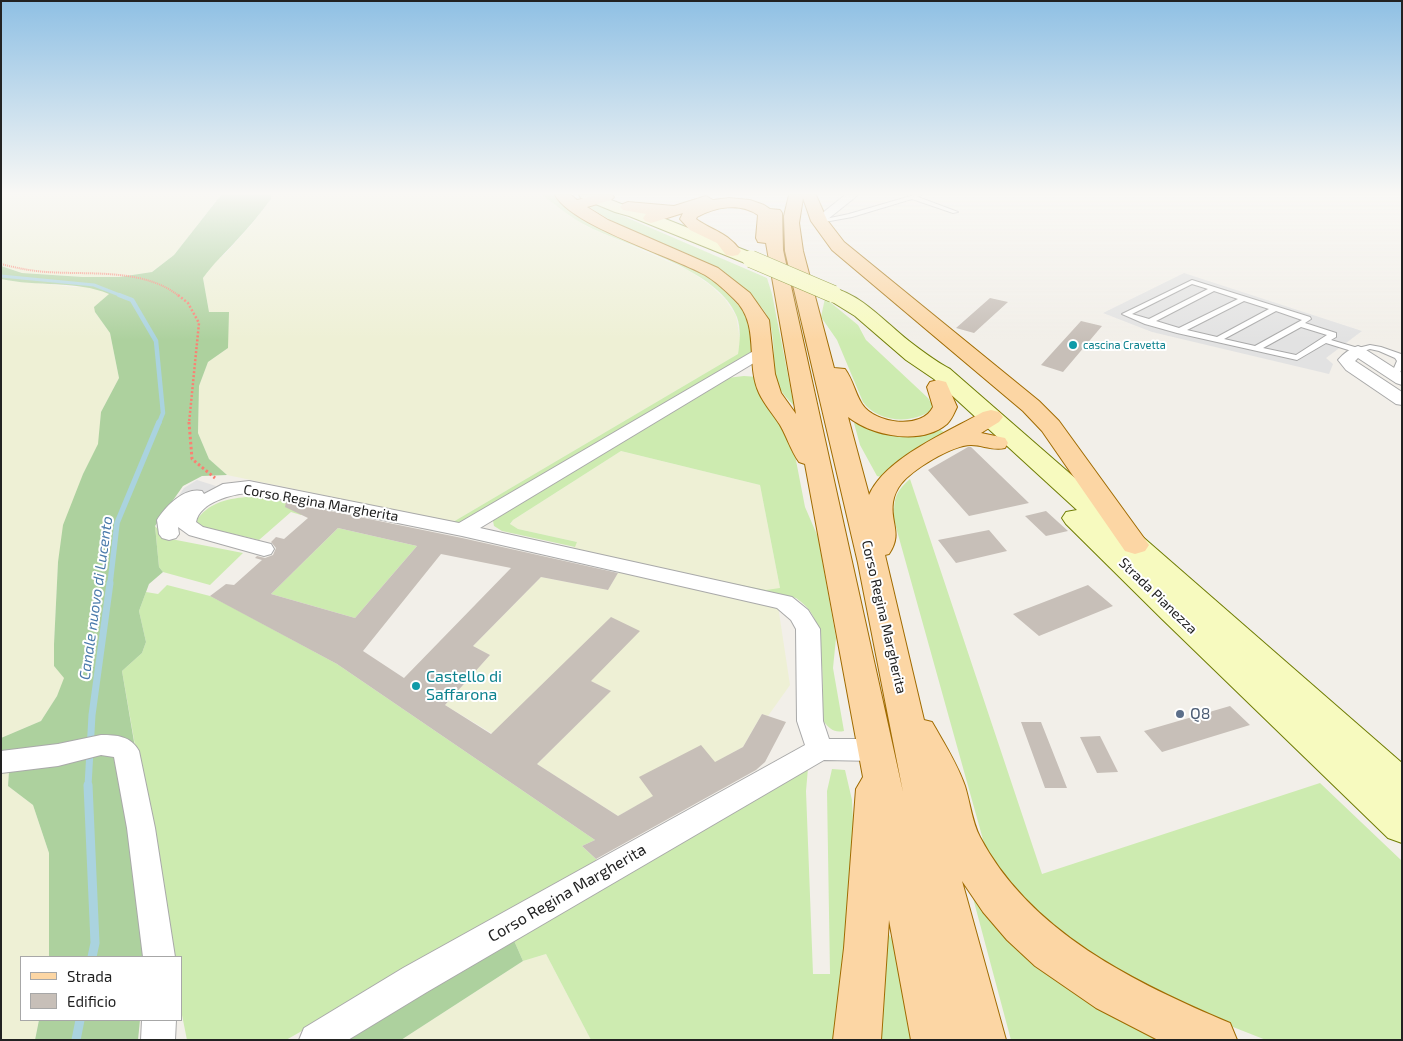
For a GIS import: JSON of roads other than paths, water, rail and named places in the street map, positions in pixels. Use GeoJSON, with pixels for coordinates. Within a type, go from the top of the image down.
{"type":"FeatureCollection","features":[{"type":"Feature","properties":{"kind":"main road"},"geometry":{"type":"LineString","coordinates":[[650,244],[697,265],[728,283],[743,297],[759,320],[764,374],[770,393],[792,426],[823,485]]}},
{"type":"Feature","properties":{"kind":"main road","name":"Strada Pianezza"},"geometry":{"type":"LineString","coordinates":[[714,244],[732,251],[763,255],[848,301],[874,321],[920,362],[942,374],[984,421],[996,443],[1090,508],[1402,826]]}},
{"type":"Feature","properties":{"kind":"main road"},"geometry":{"type":"LineString","coordinates":[[727,244],[732,251]]}},
{"type":"Feature","properties":{"kind":"main road"},"geometry":{"type":"LineString","coordinates":[[763,244],[763,255]]}},
{"type":"Feature","properties":{"kind":"main road","name":"Corso Regina Margherita"},"geometry":{"type":"LineString","coordinates":[[766,244],[763,255],[823,485],[935,1040]]}},
{"type":"Feature","properties":{"kind":"main road","name":"Corso Regina Margherita"},"geometry":{"type":"LineString","coordinates":[[793,244],[872,563],[941,878],[982,1040]]}},
{"type":"Feature","properties":{"kind":"main road"},"geometry":{"type":"LineString","coordinates":[[836,244],[1032,406],[1051,426],[1090,508]]}},
{"type":"Feature","properties":{"kind":"main road"},"geometry":{"type":"LineString","coordinates":[[818,350],[844,382],[850,404],[854,410],[860,416],[876,424],[910,429],[926,426],[938,421],[944,414],[945,407],[938,387]]}},
{"type":"Feature","properties":{"kind":"main road","name":"Strada Pianezza"},"geometry":{"type":"LineString","coordinates":[[920,362],[927,376],[938,387],[984,421],[1135,545],[1402,786]]}},
{"type":"Feature","properties":{"kind":"main road"},"geometry":{"type":"LineString","coordinates":[[872,563],[884,538],[879,505],[887,484],[903,468],[984,421]]}},
{"type":"Feature","properties":{"kind":"main road"},"geometry":{"type":"LineString","coordinates":[[950,441],[971,438],[996,443]]}},
{"type":"Feature","properties":{"kind":"main road"},"geometry":{"type":"LineString","coordinates":[[904,703],[943,776],[962,842],[985,881],[1007,910],[1038,940],[1070,966],[1120,997],[1173,1024],[1213,1040]]}},
{"type":"Feature","properties":{"kind":"main road"},"geometry":{"type":"LineString","coordinates":[[857,1040],[866,948],[877,750]]}},
{"type":"Feature","properties":{"kind":"street"},"geometry":{"type":"LineString","coordinates":[[1398,377],[1358,351],[1346,360],[1347,363],[1402,400]]}},
{"type":"Feature","properties":{"kind":"street"},"geometry":{"type":"LineString","coordinates":[[462,530],[762,352]]}},
{"type":"Feature","properties":{"kind":"street"},"geometry":{"type":"LineString","coordinates":[[725,373],[764,374]]}},
{"type":"Feature","properties":{"kind":"street","name":"Corso Regina Margherita"},"geometry":{"type":"LineString","coordinates":[[264,549],[196,531],[186,524],[188,514],[196,505],[230,488],[250,487],[462,530],[784,602],[800,614],[808,629],[810,721],[820,748],[415,980],[316,1040]]}},
{"type":"Feature","properties":{"kind":"street"},"geometry":{"type":"LineString","coordinates":[[169,534],[166,520],[178,508],[195,495],[208,499]]}},
{"type":"Feature","properties":{"kind":"street"},"geometry":{"type":"LineString","coordinates":[[1,762],[116,744],[126,751],[141,828],[159,956]]}},
{"type":"Feature","properties":{"kind":"street"},"geometry":{"type":"LineString","coordinates":[[820,748],[877,750]]}},
{"type":"Feature","properties":{"kind":"street"},"geometry":{"type":"LineString","coordinates":[[158,1040],[159,1021]]}},
{"type":"Feature","properties":{"kind":"lane"},"geometry":{"type":"LineString","coordinates":[[1255,349],[1307,319],[1192,282],[1126,314],[1180,332],[1217,340],[1255,349],[1296,358],[1333,335],[1300,324]]}},
{"type":"Feature","properties":{"kind":"lane"},"geometry":{"type":"LineString","coordinates":[[1148,322],[1214,289]]}},
{"type":"Feature","properties":{"kind":"lane"},"geometry":{"type":"LineString","coordinates":[[1180,332],[1243,299]]}},
{"type":"Feature","properties":{"kind":"lane"},"geometry":{"type":"LineString","coordinates":[[1217,340],[1275,309]]}},
{"type":"Feature","properties":{"kind":"lane"},"geometry":{"type":"LineString","coordinates":[[1325,340],[1358,351],[1370,347],[1400,356],[1398,377]]}},
{"type":"Feature","properties":{"kind":"waterway","name":"Canale nuovo di Lucento"},"geometry":{"type":"LineString","coordinates":[[1,276],[94,285],[122,296]]}},
{"type":"Feature","properties":{"kind":"waterway","name":"Canale nuovo di Lucento"},"geometry":{"type":"LineString","coordinates":[[119,295],[132,300],[156,341],[163,413],[159,423]]}},
{"type":"Feature","properties":{"kind":"waterway","name":"Canale nuovo di Lucento"},"geometry":{"type":"LineString","coordinates":[[110,584],[117,523],[159,422]]}},
{"type":"Feature","properties":{"kind":"waterway","name":"Canale nuovo di Lucento"},"geometry":{"type":"LineString","coordinates":[[88,786],[92,715],[110,583]]}},
{"type":"Feature","properties":{"kind":"waterway","name":"Canale nuovo di Lucento"},"geometry":{"type":"LineString","coordinates":[[88,786],[95,943],[92,956]]}},
{"type":"Feature","properties":{"kind":"waterway","name":"Canale nuovo di Lucento"},"geometry":{"type":"LineString","coordinates":[[76,1040],[80,1021]]}},
{"type":"Feature","properties":{"kind":"place","name":"cascina Cravetta"},"geometry":{"type":"Point","coordinates":[1073,345]}},
{"type":"Feature","properties":{"kind":"place","name":"Castello di Saffarona"},"geometry":{"type":"Point","coordinates":[416,686]}},
{"type":"Feature","properties":{"kind":"place","name":"Q8"},"geometry":{"type":"Point","coordinates":[1180,714]}}]}
